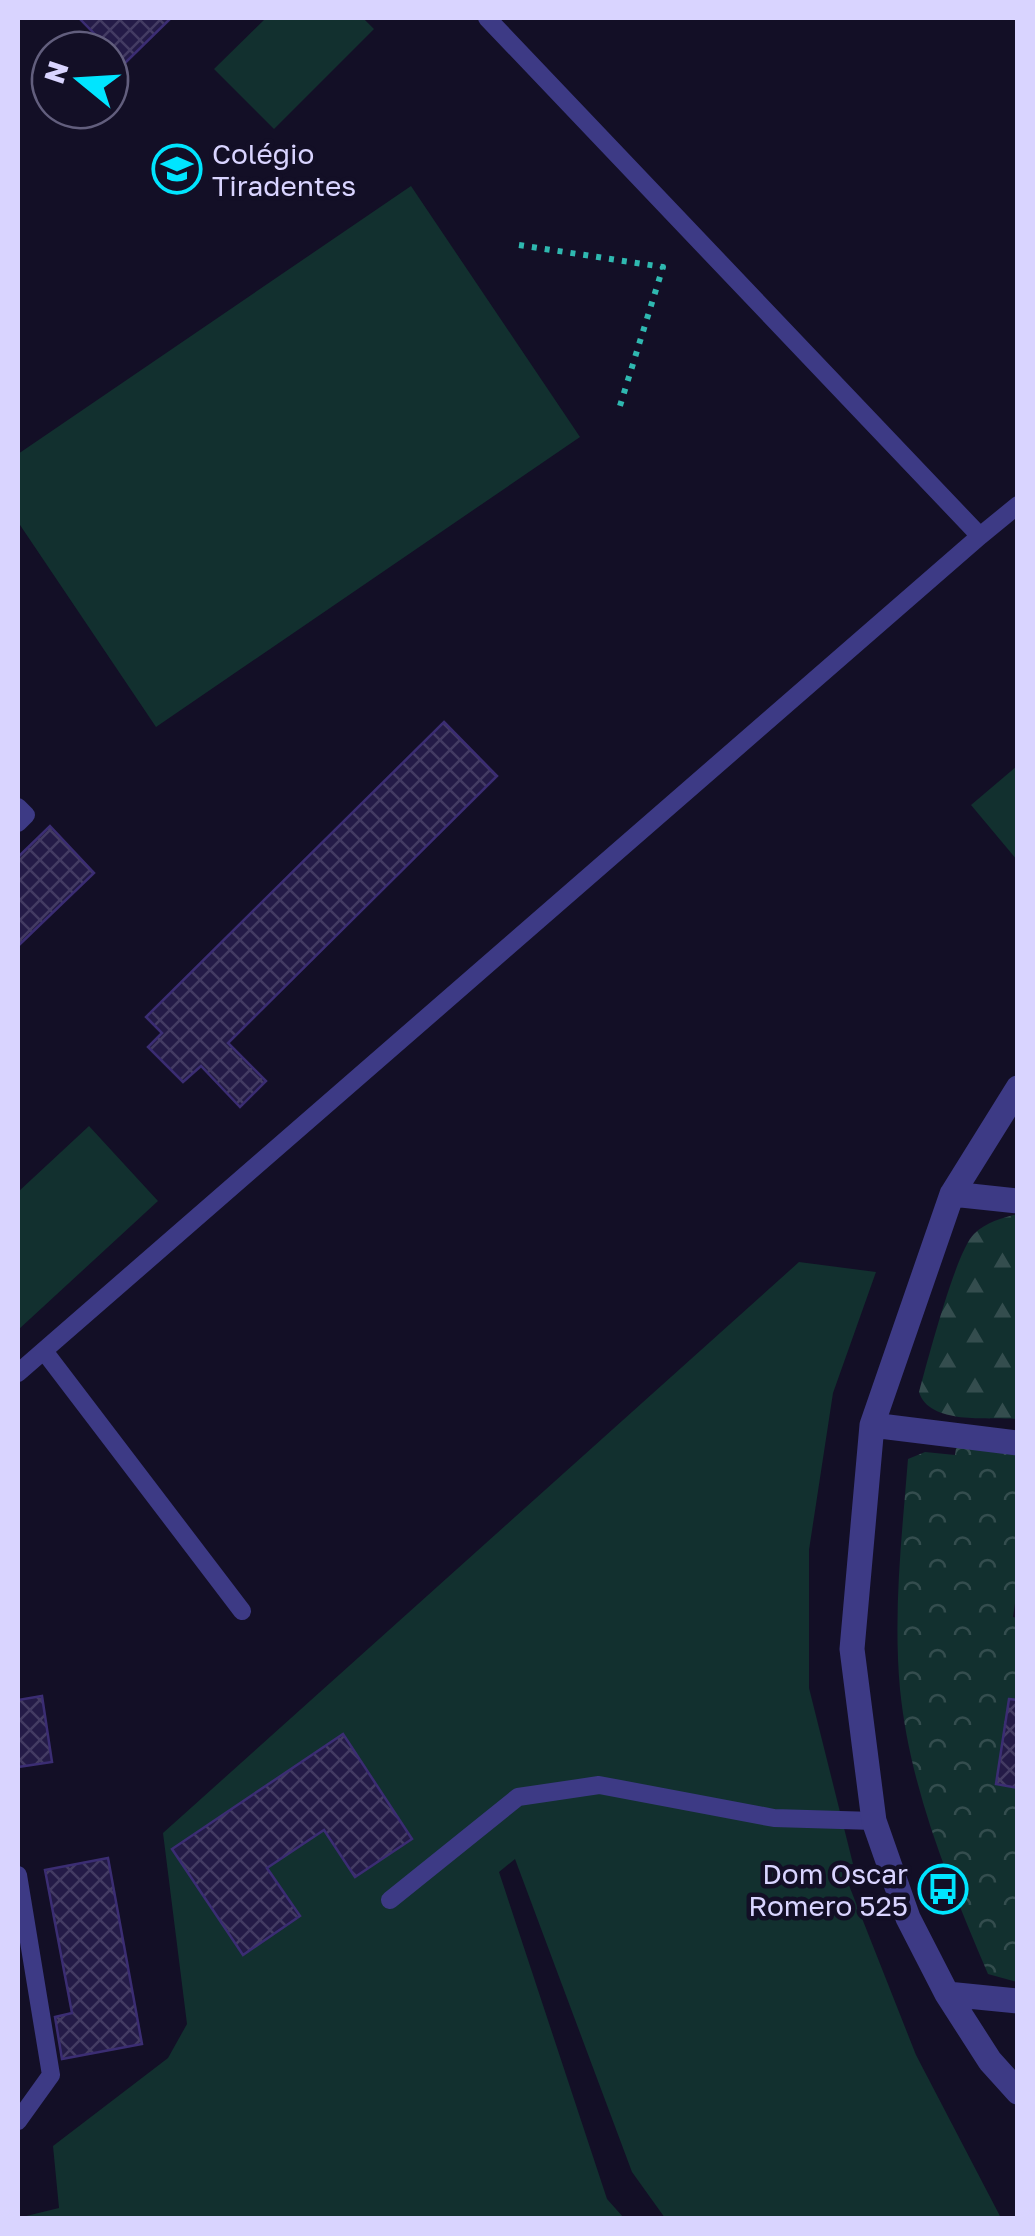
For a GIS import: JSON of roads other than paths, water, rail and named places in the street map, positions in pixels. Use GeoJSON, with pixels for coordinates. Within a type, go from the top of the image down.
{"type":"FeatureCollection","features":[{"type":"Feature","properties":{"kind":"street"},"geometry":{"type":"LineString","coordinates":[[1018,1088],[952,1194],[872,1424],[852,1649],[874,1821],[908,1918],[946,1994],[990,2062],[1018,2092]]}},
{"type":"Feature","properties":{"kind":"street"},"geometry":{"type":"LineString","coordinates":[[952,1194],[1018,1202]]}},
{"type":"Feature","properties":{"kind":"street"},"geometry":{"type":"LineString","coordinates":[[872,1424],[1018,1442]]}},
{"type":"Feature","properties":{"kind":"street"},"geometry":{"type":"LineString","coordinates":[[946,1994],[1018,2001]]}},
{"type":"Feature","properties":{"kind":"lane"},"geometry":{"type":"LineString","coordinates":[[487,18],[980,536]]}},
{"type":"Feature","properties":{"kind":"lane"},"geometry":{"type":"LineString","coordinates":[[18,1373],[1018,505]]}},
{"type":"Feature","properties":{"kind":"lane"},"geometry":{"type":"LineString","coordinates":[[18,806],[26,815],[18,824]]}},
{"type":"Feature","properties":{"kind":"lane"},"geometry":{"type":"LineString","coordinates":[[44,1351],[242,1611]]}},
{"type":"Feature","properties":{"kind":"lane"},"geometry":{"type":"LineString","coordinates":[[390,1900],[518,1798],[599,1784],[774,1818],[874,1821]]}},
{"type":"Feature","properties":{"kind":"lane"},"geometry":{"type":"LineString","coordinates":[[18,1875],[51,2075],[18,2121]]}},
{"type":"Feature","properties":{"kind":"place","name":"Colégio Tiradentes"},"geometry":{"type":"Point","coordinates":[177,169]}},
{"type":"Feature","properties":{"kind":"place","name":"Dom Oscar Romero 525"},"geometry":{"type":"Point","coordinates":[943,1889]}}]}
